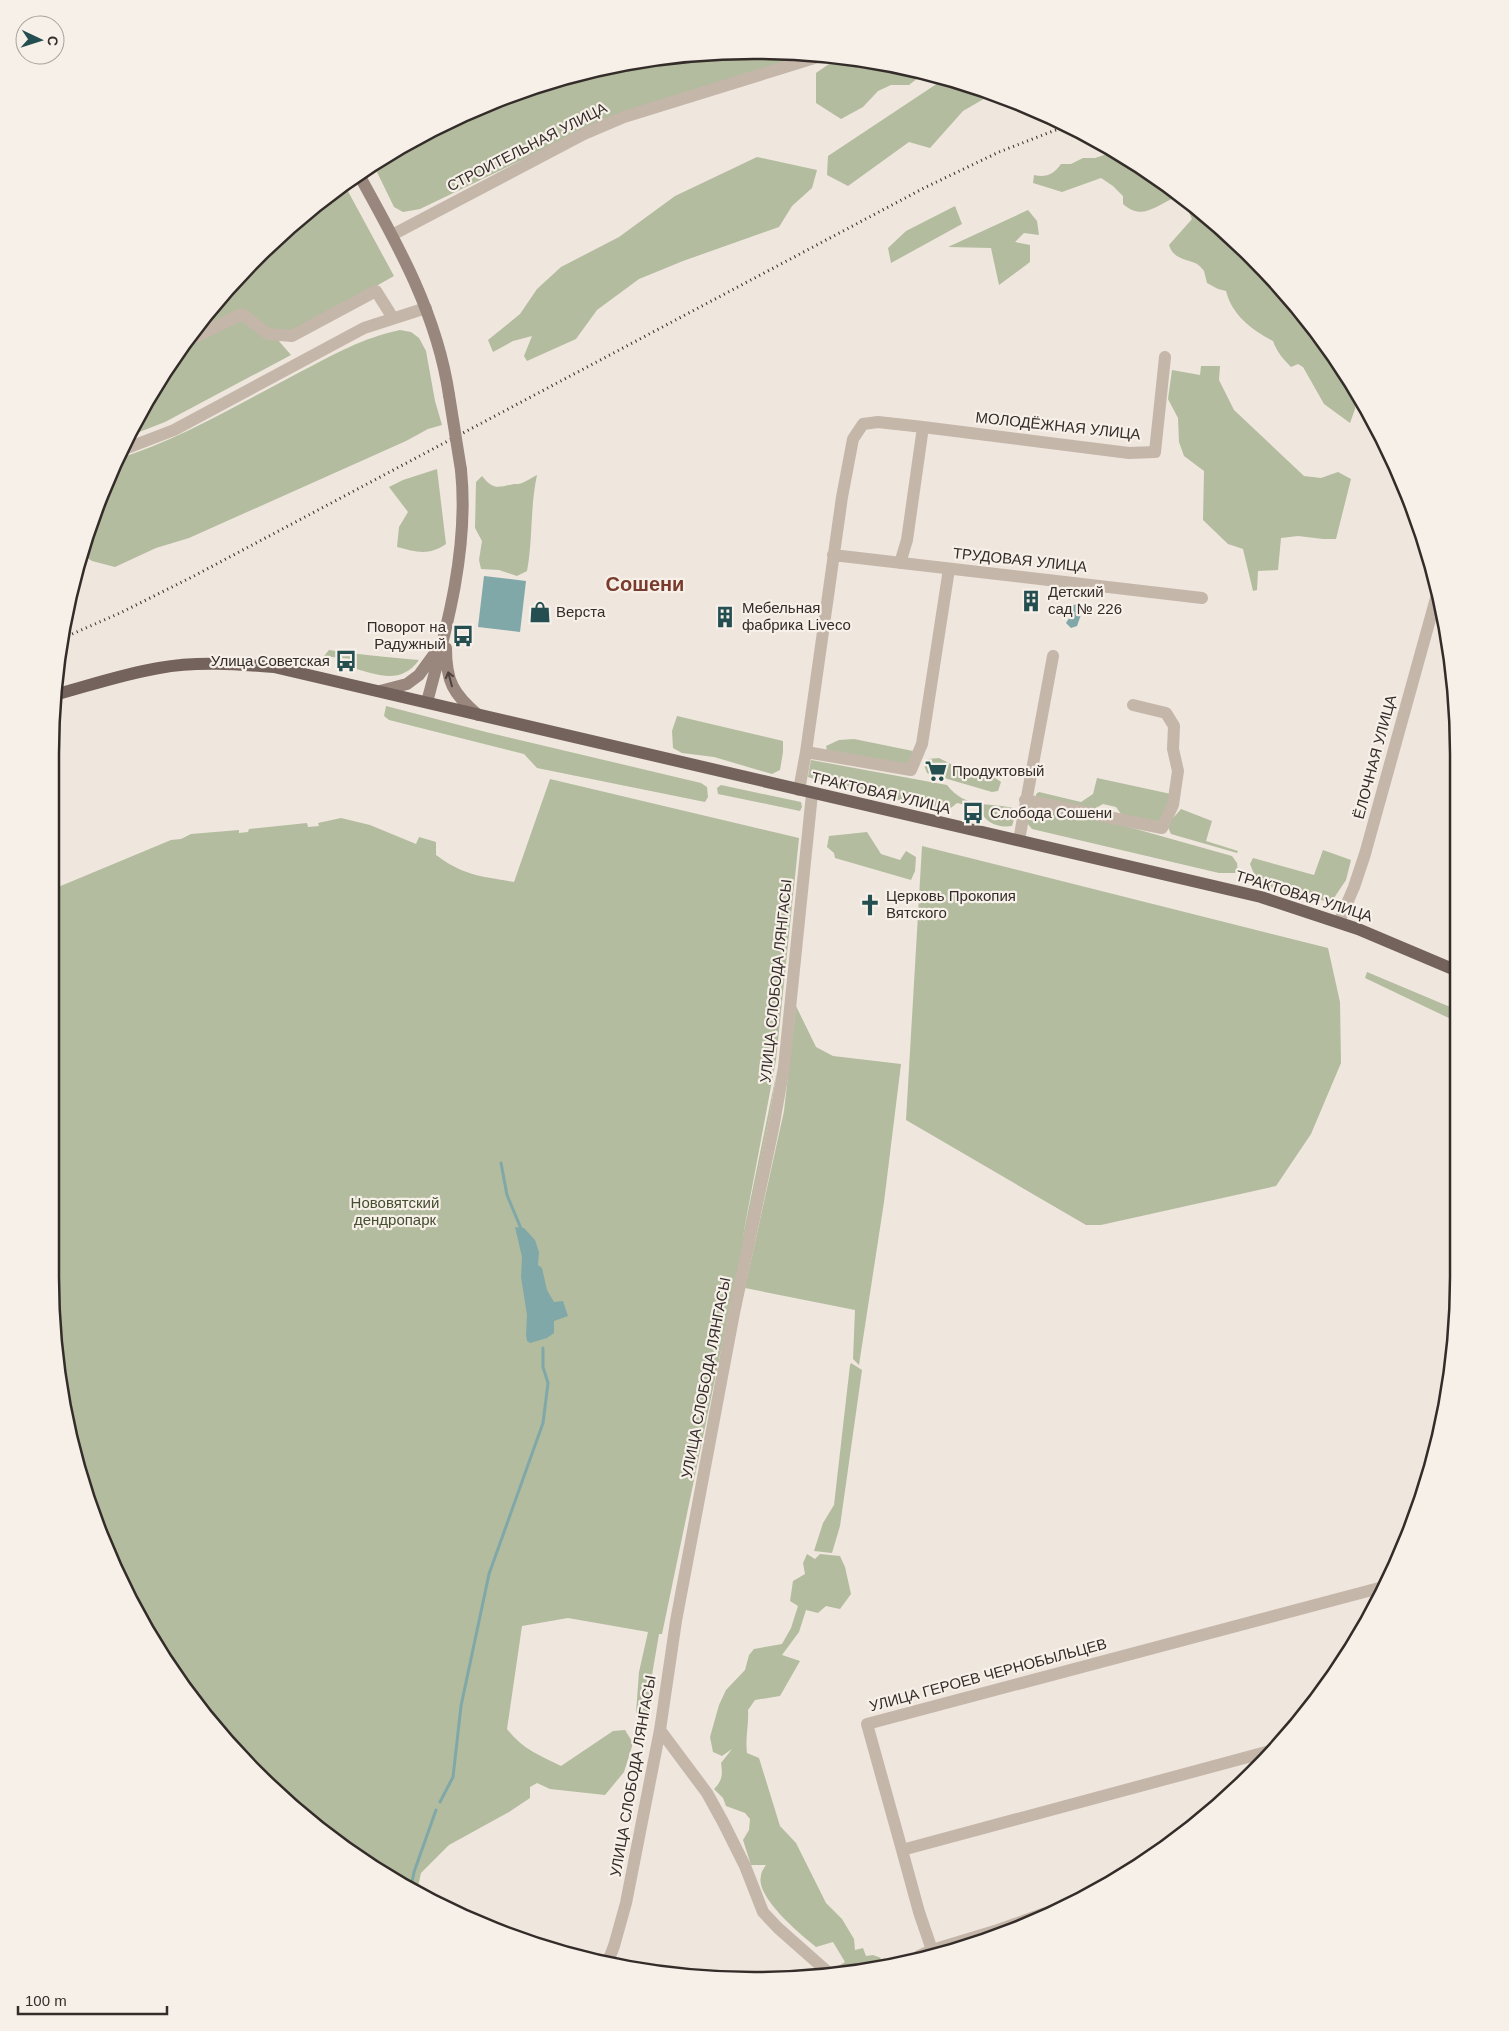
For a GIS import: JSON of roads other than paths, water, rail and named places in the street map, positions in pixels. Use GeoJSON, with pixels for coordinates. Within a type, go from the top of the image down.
{"type":"FeatureCollection","features":[{"type":"Feature","properties":{"kind":"main road"},"geometry":{"type":"LineString","coordinates":[[62,693],[159,668],[197,664],[246,664],[274,667],[428,702],[445,633],[458,568],[462,497],[461,470],[445,364],[426,308],[410,270],[362,180]]}},
{"type":"Feature","properties":{"kind":"main road"},"geometry":{"type":"LineString","coordinates":[[380,691],[407,684],[419,675],[435,653],[445,633]]}},
{"type":"Feature","properties":{"kind":"main road"},"geometry":{"type":"LineString","coordinates":[[445,633],[450,685],[464,704],[478,715]]}},
{"type":"Feature","properties":{"kind":"main road","name":"ТРАКТОВАЯ УЛИЦА"},"geometry":{"type":"LineString","coordinates":[[428,702],[812,794],[1261,897],[1339,922],[1450,968]]}},
{"type":"Feature","properties":{"kind":"street","name":"СТРОИТЕЛЬНАЯ УЛИЦА"},"geometry":{"type":"LineString","coordinates":[[392,235],[584,134],[624,117],[806,61]]}},
{"type":"Feature","properties":{"kind":"street"},"geometry":{"type":"LineString","coordinates":[[201,334],[242,314],[268,334],[292,336],[376,291],[393,318]]}},
{"type":"Feature","properties":{"kind":"street"},"geometry":{"type":"LineString","coordinates":[[131,446],[174,430],[364,328],[426,308]]}},
{"type":"Feature","properties":{"kind":"street","name":"МОЛОДЁЖНАЯ УЛИЦА"},"geometry":{"type":"LineString","coordinates":[[834,555],[853,440],[863,424],[878,422],[1129,453],[1155,452],[1165,357]]}},
{"type":"Feature","properties":{"kind":"street"},"geometry":{"type":"LineString","coordinates":[[900,563],[907,540],[923,427]]}},
{"type":"Feature","properties":{"kind":"street"},"geometry":{"type":"LineString","coordinates":[[799,790],[834,555]]}},
{"type":"Feature","properties":{"kind":"street","name":"ТРУДОВАЯ УЛИЦА"},"geometry":{"type":"LineString","coordinates":[[834,555],[1202,598]]}},
{"type":"Feature","properties":{"kind":"street"},"geometry":{"type":"LineString","coordinates":[[806,752],[911,770],[922,744],[949,569]]}},
{"type":"Feature","properties":{"kind":"street","name":"ЁЛОЧНАЯ УЛИЦА"},"geometry":{"type":"LineString","coordinates":[[1339,922],[1354,887],[1365,854],[1434,605]]}},
{"type":"Feature","properties":{"kind":"street"},"geometry":{"type":"LineString","coordinates":[[1019,840],[1053,656]]}},
{"type":"Feature","properties":{"kind":"street"},"geometry":{"type":"LineString","coordinates":[[1025,800],[1162,828],[1173,805],[1178,771],[1173,749],[1174,726],[1166,713],[1133,705]]}},
{"type":"Feature","properties":{"kind":"street","name":"УЛИЦА СЛОБОДА ЛЯНГАСЫ"},"geometry":{"type":"LineString","coordinates":[[610,1957],[626,1903],[660,1730],[676,1621],[734,1314],[773,1129],[784,1067],[812,794]]}},
{"type":"Feature","properties":{"kind":"street","name":"УЛИЦА ГЕРОЕВ ЧЕРНОБЫЛЬЦЕВ"},"geometry":{"type":"LineString","coordinates":[[902,1850],[867,1724],[1375,1589]]}},
{"type":"Feature","properties":{"kind":"street"},"geometry":{"type":"LineString","coordinates":[[660,1730],[707,1793],[745,1866],[763,1912],[778,1928],[824,1968]]}},
{"type":"Feature","properties":{"kind":"street"},"geometry":{"type":"LineString","coordinates":[[932,1950],[918,1912],[902,1850],[1260,1754]]}},
{"type":"Feature","properties":{"kind":"water"},"geometry":{"type":"Polygon","coordinates":[[[484,576],[526,581],[520,632],[478,627],[484,576]]]}},
{"type":"Feature","properties":{"kind":"water"},"geometry":{"type":"Polygon","coordinates":[[[1078,603],[1083,609],[1077,626],[1071,628],[1066,623],[1073,612],[1072,606],[1078,603]]]}},
{"type":"Feature","properties":{"kind":"water"},"geometry":{"type":"Polygon","coordinates":[[[515,1227],[524,1228],[535,1240],[539,1252],[538,1265],[542,1268],[547,1290],[554,1302],[563,1301],[568,1316],[554,1321],[554,1333],[547,1338],[530,1343],[527,1341],[526,1335],[527,1315],[521,1277],[522,1257],[515,1227]]]}},
{"type":"Feature","properties":{"kind":"waterway"},"geometry":{"type":"LineString","coordinates":[[501,1163],[507,1195],[522,1231]]}},
{"type":"Feature","properties":{"kind":"waterway"},"geometry":{"type":"LineString","coordinates":[[440,1802],[453,1777],[461,1706],[489,1574],[543,1423],[548,1383],[543,1367],[543,1348]]}},
{"type":"Feature","properties":{"kind":"waterway"},"geometry":{"type":"LineString","coordinates":[[412,1882],[436,1810]]}},
{"type":"Feature","properties":{"kind":"railway"},"geometry":{"type":"LineString","coordinates":[[69,635],[120,613],[192,577],[924,188],[999,152],[1058,129]]}},
{"type":"Feature","properties":{"kind":"place","name":"Детский сад № 226"},"geometry":{"type":"Point","coordinates":[1031,601]}},
{"type":"Feature","properties":{"kind":"place","name":"Верста"},"geometry":{"type":"Point","coordinates":[540,612]}},
{"type":"Feature","properties":{"kind":"place","name":"Мебельная фабрика Liveco"},"geometry":{"type":"Point","coordinates":[725,617]}},
{"type":"Feature","properties":{"kind":"place","name":"Поворот на Радужный"},"geometry":{"type":"Point","coordinates":[463,636]}},
{"type":"Feature","properties":{"kind":"place","name":"Улица Советская"},"geometry":{"type":"Point","coordinates":[346,661]}},
{"type":"Feature","properties":{"kind":"place","name":"Продуктовый"},"geometry":{"type":"Point","coordinates":[936,771]}},
{"type":"Feature","properties":{"kind":"place","name":"Слобода Сошени"},"geometry":{"type":"Point","coordinates":[973,813]}},
{"type":"Feature","properties":{"kind":"place","name":"Церковь Прокопия Вятского"},"geometry":{"type":"Point","coordinates":[870,905]}},
{"type":"Feature","properties":{"kind":"district","name":"Сошени"},"geometry":{"type":"Point","coordinates":[645,584]}},
{"type":"Feature","properties":{"kind":"park label","name":"Нововятский дендропарк"},"geometry":{"type":"Point","coordinates":[395,1212]}}]}
